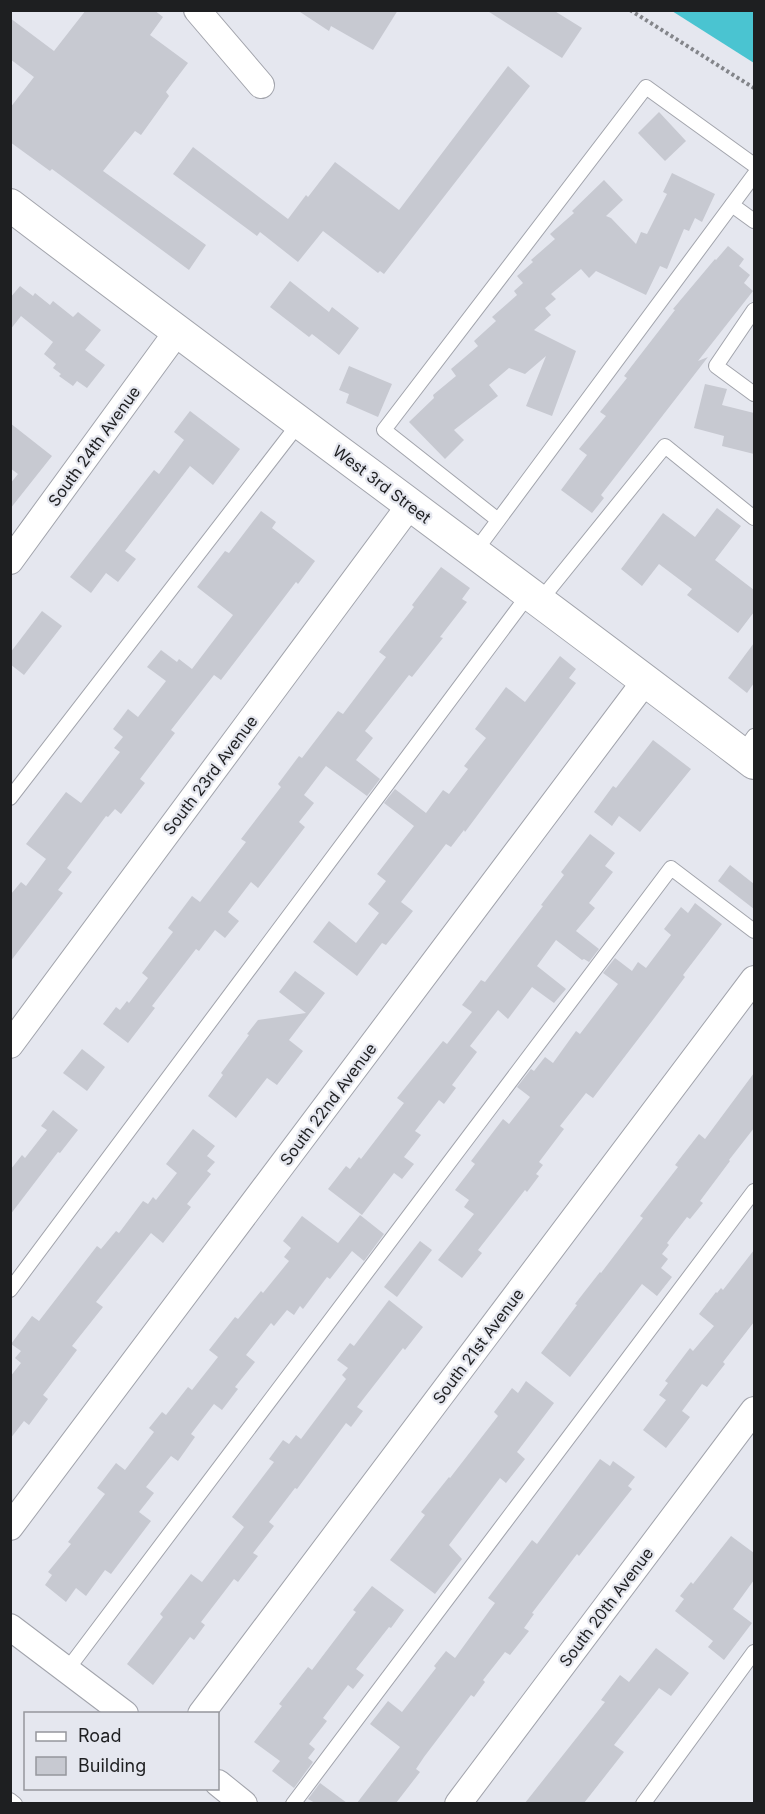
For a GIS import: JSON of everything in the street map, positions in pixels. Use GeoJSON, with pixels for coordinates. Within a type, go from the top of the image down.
{"type":"FeatureCollection","features":[{"type":"Feature","properties":{"kind":"street"},"geometry":{"type":"LineString","coordinates":[[197,10],[261,85]]}},
{"type":"Feature","properties":{"kind":"street","name":"West 3rd Street"},"geometry":{"type":"LineString","coordinates":[[10,205],[534,598],[646,680],[750,751]]}},
{"type":"Feature","properties":{"kind":"street","name":"South 24th Avenue"},"geometry":{"type":"LineString","coordinates":[[14,550],[177,332]]}},
{"type":"Feature","properties":{"kind":"street","name":"South 23rd Avenue"},"geometry":{"type":"LineString","coordinates":[[10,1045],[410,505]]}},
{"type":"Feature","properties":{"kind":"street","name":"South 22nd Avenue"},"geometry":{"type":"LineString","coordinates":[[10,1527],[646,680]]}},
{"type":"Feature","properties":{"kind":"street","name":"South 21st Avenue"},"geometry":{"type":"LineString","coordinates":[[202,1712],[754,980]]}},
{"type":"Feature","properties":{"kind":"street","name":"South 20th Avenue"},"geometry":{"type":"LineString","coordinates":[[458,1803],[754,1410]]}},
{"type":"Feature","properties":{"kind":"street"},"geometry":{"type":"LineString","coordinates":[[10,1627],[124,1712]]}},
{"type":"Feature","properties":{"kind":"street"},"geometry":{"type":"LineString","coordinates":[[219,1784],[244,1803]]}},
{"type":"Feature","properties":{"kind":"lane"},"geometry":{"type":"LineString","coordinates":[[498,520],[384,430],[646,87],[754,165]]}},
{"type":"Feature","properties":{"kind":"lane"},"geometry":{"type":"LineString","coordinates":[[474,553],[754,175]]}},
{"type":"Feature","properties":{"kind":"lane"},"geometry":{"type":"LineString","coordinates":[[732,205],[754,221]]}},
{"type":"Feature","properties":{"kind":"lane"},"geometry":{"type":"LineString","coordinates":[[754,310],[716,366],[754,394]]}},
{"type":"Feature","properties":{"kind":"lane"},"geometry":{"type":"LineString","coordinates":[[10,798],[300,422]]}},
{"type":"Feature","properties":{"kind":"lane"},"geometry":{"type":"LineString","coordinates":[[10,1290],[534,598],[665,446],[754,518]]}},
{"type":"Feature","properties":{"kind":"lane"},"geometry":{"type":"LineString","coordinates":[[67,1670],[670,868],[754,931]]}},
{"type":"Feature","properties":{"kind":"lane"},"geometry":{"type":"LineString","coordinates":[[293,1803],[754,1191]]}},
{"type":"Feature","properties":{"kind":"lane"},"geometry":{"type":"LineString","coordinates":[[643,1803],[754,1652]]}},
{"type":"Feature","properties":{"kind":"lane"},"geometry":{"type":"LineString","coordinates":[[10,1800],[15,1803]]}},
{"type":"Feature","properties":{"kind":"path"},"geometry":{"type":"LineString","coordinates":[[630,10],[754,88]]}},
{"type":"Feature","properties":{"kind":"water"},"geometry":{"type":"Polygon","coordinates":[[[672,11],[754,11],[754,63],[672,11]]]}},
{"type":"Feature","properties":{"kind":"building"},"geometry":{"type":"Polygon","coordinates":[[[86,10],[154,10],[163,17],[150,35],[188,63],[166,92],[169,96],[141,135],[135,131],[103,171],[206,245],[189,270],[52,169],[50,171],[10,142],[10,108],[34,77],[10,59],[10,18],[54,51],[86,10]]]}},
{"type":"Feature","properties":{"kind":"building"},"geometry":{"type":"Polygon","coordinates":[[[297,10],[398,10],[373,50],[331,26],[329,31],[297,10]]]}},
{"type":"Feature","properties":{"kind":"building"},"geometry":{"type":"Polygon","coordinates":[[[486,10],[553,10],[582,28],[562,58],[486,10]]]}},
{"type":"Feature","properties":{"kind":"building"},"geometry":{"type":"Polygon","coordinates":[[[508,66],[530,86],[384,274],[380,271],[378,273],[323,231],[298,262],[260,232],[257,236],[173,174],[193,147],[288,219],[335,162],[399,210],[508,66]]]}},
{"type":"Feature","properties":{"kind":"building"},"geometry":{"type":"Polygon","coordinates":[[[659,112],[686,141],[665,161],[638,133],[659,112]]]}},
{"type":"Feature","properties":{"kind":"building"},"geometry":{"type":"Polygon","coordinates":[[[672,173],[715,194],[702,222],[695,218],[689,231],[684,229],[667,269],[660,266],[646,295],[596,271],[589,278],[581,269],[551,294],[556,299],[545,308],[551,315],[534,330],[576,351],[552,416],[526,406],[546,356],[525,374],[509,368],[489,385],[498,396],[454,430],[464,440],[445,459],[409,422],[434,398],[433,395],[456,376],[451,369],[478,346],[474,341],[496,321],[492,317],[517,295],[514,291],[523,283],[517,276],[555,239],[550,234],[574,213],[572,211],[604,180],[623,200],[606,216],[611,218],[636,244],[641,232],[647,234],[667,194],[663,192],[672,173]]]}},
{"type":"Feature","properties":{"kind":"building"},"geometry":{"type":"Polygon","coordinates":[[[728,246],[744,259],[739,266],[750,275],[744,283],[753,291],[698,361],[708,357],[601,495],[604,498],[592,513],[561,490],[587,455],[579,449],[606,416],[600,412],[627,378],[624,376],[675,310],[673,309],[728,246]]]}},
{"type":"Feature","properties":{"kind":"building"},"geometry":{"type":"Polygon","coordinates":[[[290,281],[329,312],[332,307],[359,328],[339,355],[312,334],[309,337],[270,307],[290,281]]]}},
{"type":"Feature","properties":{"kind":"building"},"geometry":{"type":"Polygon","coordinates":[[[20,286],[33,296],[35,293],[50,305],[53,301],[73,317],[78,312],[101,330],[85,350],[105,365],[87,388],[77,381],[73,386],[59,376],[61,374],[53,368],[56,364],[44,354],[53,342],[21,316],[10,330],[10,298],[20,286]]]}},
{"type":"Feature","properties":{"kind":"building"},"geometry":{"type":"Polygon","coordinates":[[[349,366],[392,384],[378,417],[346,403],[349,394],[339,390],[349,366]]]}},
{"type":"Feature","properties":{"kind":"building"},"geometry":{"type":"Polygon","coordinates":[[[705,384],[727,389],[722,405],[754,413],[754,454],[722,446],[724,436],[694,428],[705,384]]]}},
{"type":"Feature","properties":{"kind":"building"},"geometry":{"type":"Polygon","coordinates":[[[190,411],[240,449],[213,485],[190,466],[125,551],[136,559],[118,582],[106,573],[91,593],[70,577],[154,470],[159,474],[184,440],[174,432],[190,411]]]}},
{"type":"Feature","properties":{"kind":"building"},"geometry":{"type":"Polygon","coordinates":[[[10,423],[52,456],[10,509],[10,484],[18,474],[10,468],[10,423]]]}},
{"type":"Feature","properties":{"kind":"building"},"geometry":{"type":"Polygon","coordinates":[[[717,508],[741,526],[715,560],[754,590],[754,612],[738,633],[687,595],[692,589],[659,564],[642,586],[621,569],[663,513],[695,537],[717,508]]]}},
{"type":"Feature","properties":{"kind":"building"},"geometry":{"type":"Polygon","coordinates":[[[261,511],[276,522],[272,528],[315,561],[298,584],[296,582],[221,680],[214,675],[171,730],[175,733],[140,779],[145,783],[121,814],[115,809],[108,817],[106,816],[67,868],[72,872],[58,890],[63,893],[10,962],[11,894],[21,882],[26,886],[46,859],[26,844],[66,792],[81,803],[120,752],[114,748],[123,737],[113,729],[128,709],[138,717],[166,681],[147,667],[161,650],[177,662],[179,659],[192,669],[233,615],[197,587],[225,551],[229,553],[261,511]]]}},
{"type":"Feature","properties":{"kind":"building"},"geometry":{"type":"Polygon","coordinates":[[[441,567],[470,588],[462,599],[467,602],[440,637],[443,638],[412,677],[409,675],[365,731],[373,738],[356,760],[380,779],[367,796],[326,766],[304,795],[314,803],[299,822],[305,827],[258,888],[251,882],[228,912],[239,921],[225,938],[215,930],[199,951],[196,949],[152,1006],[155,1008],[128,1043],[103,1024],[116,1007],[120,1010],[127,1001],[129,1003],[148,978],[142,973],[173,932],[168,928],[192,896],[200,902],[246,842],[241,839],[281,787],[278,784],[299,756],[302,758],[338,711],[343,714],[386,657],[379,652],[441,567]]]}},
{"type":"Feature","properties":{"kind":"building"},"geometry":{"type":"Polygon","coordinates":[[[42,611],[62,626],[24,675],[10,664],[10,653],[42,611]]]}},
{"type":"Feature","properties":{"kind":"building"},"geometry":{"type":"Polygon","coordinates":[[[754,643],[754,683],[747,693],[728,678],[754,643]]]}},
{"type":"Feature","properties":{"kind":"building"},"geometry":{"type":"Polygon","coordinates":[[[560,656],[576,669],[569,678],[576,683],[465,832],[464,830],[451,847],[446,844],[401,902],[413,911],[386,945],[382,943],[357,976],[313,942],[329,921],[356,943],[379,913],[368,904],[386,881],[377,874],[414,826],[384,803],[395,789],[426,813],[443,790],[449,794],[468,769],[464,766],[486,738],[475,729],[506,687],[525,702],[560,656]]]}},
{"type":"Feature","properties":{"kind":"building"},"geometry":{"type":"Polygon","coordinates":[[[653,740],[691,769],[640,832],[619,816],[612,826],[594,812],[613,786],[616,788],[653,740]]]}},
{"type":"Feature","properties":{"kind":"building"},"geometry":{"type":"Polygon","coordinates":[[[590,834],[615,853],[605,866],[613,872],[589,903],[595,908],[576,931],[599,949],[589,962],[582,960],[556,940],[537,966],[566,989],[554,1003],[532,987],[508,1019],[498,1010],[470,1046],[477,1052],[452,1085],[456,1088],[444,1104],[439,1100],[415,1131],[421,1135],[404,1157],[414,1164],[402,1179],[394,1173],[362,1215],[328,1189],[346,1166],[350,1169],[359,1157],[361,1159],[404,1103],[397,1098],[443,1041],[447,1044],[472,1012],[462,1005],[481,980],[485,982],[543,906],[541,905],[564,875],[561,872],[590,834]]]}},
{"type":"Feature","properties":{"kind":"building"},"geometry":{"type":"Polygon","coordinates":[[[730,865],[754,884],[754,909],[718,881],[730,865]]]}},
{"type":"Feature","properties":{"kind":"building"},"geometry":{"type":"Polygon","coordinates":[[[695,903],[722,924],[683,975],[685,977],[593,1098],[586,1093],[560,1126],[564,1129],[539,1162],[543,1165],[536,1174],[539,1176],[527,1192],[525,1190],[478,1250],[482,1253],[462,1278],[438,1260],[474,1214],[464,1207],[469,1200],[455,1190],[475,1164],[471,1161],[503,1119],[509,1124],[530,1097],[517,1087],[531,1069],[534,1071],[545,1057],[553,1063],[576,1031],[580,1034],[618,984],[603,973],[615,958],[632,971],[638,962],[646,968],[671,935],[664,929],[681,907],[688,913],[695,903]]]}},
{"type":"Feature","properties":{"kind":"building"},"geometry":{"type":"Polygon","coordinates":[[[295,971],[325,993],[289,1040],[303,1051],[277,1085],[267,1078],[236,1118],[208,1096],[258,1020],[306,1013],[279,992],[295,971]]]}},
{"type":"Feature","properties":{"kind":"building"},"geometry":{"type":"Polygon","coordinates":[[[82,1049],[105,1067],[87,1091],[63,1073],[82,1049]]]}},
{"type":"Feature","properties":{"kind":"building"},"geometry":{"type":"Polygon","coordinates":[[[754,1073],[754,1128],[700,1201],[703,1203],[690,1219],[687,1217],[667,1243],[669,1245],[662,1254],[668,1259],[661,1268],[672,1277],[657,1296],[642,1284],[570,1377],[541,1353],[577,1305],[575,1304],[643,1218],[640,1216],[678,1167],[675,1165],[699,1134],[705,1139],[754,1073]]]}},
{"type":"Feature","properties":{"kind":"building"},"geometry":{"type":"Polygon","coordinates":[[[53,1110],[78,1130],[60,1153],[58,1152],[10,1215],[11,1169],[22,1155],[25,1158],[47,1130],[41,1126],[53,1110]]]}},
{"type":"Feature","properties":{"kind":"building"},"geometry":{"type":"Polygon","coordinates":[[[193,1129],[215,1146],[207,1156],[215,1162],[207,1171],[211,1174],[187,1204],[191,1207],[163,1243],[151,1233],[96,1302],[103,1307],[72,1346],[77,1350],[43,1395],[48,1399],[29,1425],[24,1421],[10,1439],[10,1377],[21,1363],[15,1358],[21,1351],[11,1344],[32,1316],[39,1321],[97,1246],[101,1249],[116,1231],[119,1233],[143,1201],[148,1204],[153,1197],[156,1200],[177,1173],[166,1164],[193,1129]]]}},
{"type":"Feature","properties":{"kind":"building"},"geometry":{"type":"Polygon","coordinates":[[[360,1215],[384,1234],[364,1261],[352,1251],[330,1279],[327,1277],[303,1309],[300,1306],[294,1315],[287,1310],[274,1326],[271,1323],[246,1355],[255,1362],[235,1387],[238,1389],[222,1410],[214,1404],[191,1434],[195,1437],[178,1461],[171,1456],[146,1487],[154,1493],[139,1512],[151,1521],[111,1574],[105,1570],[86,1596],[76,1588],[66,1602],[45,1585],[52,1575],[48,1572],[71,1544],[68,1542],[105,1494],[97,1488],[116,1463],[125,1470],[154,1432],[149,1428],[162,1412],[166,1415],[188,1387],[192,1390],[218,1357],[209,1350],[235,1317],[238,1319],[289,1261],[284,1257],[291,1248],[283,1241],[302,1216],[338,1243],[360,1215]]]}},
{"type":"Feature","properties":{"kind":"building"},"geometry":{"type":"Polygon","coordinates":[[[420,1241],[432,1250],[397,1297],[384,1287],[420,1241]]]}},
{"type":"Feature","properties":{"kind":"building"},"geometry":{"type":"Polygon","coordinates":[[[754,1250],[754,1322],[707,1387],[702,1384],[682,1411],[690,1417],[666,1448],[643,1430],[666,1400],[659,1395],[668,1383],[665,1381],[690,1348],[693,1351],[714,1326],[699,1314],[716,1292],[721,1288],[723,1290],[754,1250]]]}},
{"type":"Feature","properties":{"kind":"building"},"geometry":{"type":"Polygon","coordinates":[[[389,1300],[423,1327],[405,1350],[403,1348],[357,1407],[363,1411],[351,1427],[346,1423],[297,1489],[295,1488],[269,1522],[274,1526],[253,1553],[258,1556],[238,1582],[234,1579],[201,1622],[205,1625],[194,1640],[190,1637],[153,1685],[127,1664],[163,1617],[160,1614],[191,1574],[202,1582],[244,1527],[232,1517],[274,1462],[269,1459],[283,1440],[289,1444],[296,1435],[301,1439],[346,1379],[342,1375],[348,1368],[337,1360],[350,1343],[354,1346],[389,1300]]]}},
{"type":"Feature","properties":{"kind":"building"},"geometry":{"type":"Polygon","coordinates":[[[526,1381],[554,1403],[517,1452],[525,1459],[506,1483],[500,1478],[449,1545],[462,1559],[435,1594],[390,1560],[425,1515],[421,1512],[498,1416],[494,1412],[512,1388],[518,1393],[526,1381]]]}},
{"type":"Feature","properties":{"kind":"building"},"geometry":{"type":"Polygon","coordinates":[[[600,1459],[610,1466],[613,1461],[635,1477],[628,1486],[632,1489],[579,1556],[577,1554],[532,1613],[534,1614],[524,1628],[529,1631],[510,1655],[505,1652],[483,1680],[485,1682],[474,1697],[471,1695],[424,1757],[416,1769],[420,1772],[396,1803],[357,1803],[400,1747],[370,1724],[388,1701],[402,1712],[436,1668],[434,1666],[446,1651],[455,1658],[495,1603],[488,1598],[532,1540],[537,1544],[600,1459]]]}},
{"type":"Feature","properties":{"kind":"building"},"geometry":{"type":"Polygon","coordinates":[[[731,1536],[754,1553],[754,1580],[733,1609],[752,1623],[724,1660],[708,1647],[713,1641],[675,1611],[684,1599],[680,1596],[691,1582],[693,1584],[731,1536]]]}},
{"type":"Feature","properties":{"kind":"building"},"geometry":{"type":"Polygon","coordinates":[[[372,1586],[404,1610],[356,1669],[364,1675],[353,1689],[348,1685],[323,1718],[327,1721],[309,1744],[315,1749],[308,1758],[313,1762],[294,1788],[272,1771],[280,1761],[254,1742],[282,1706],[279,1704],[308,1667],[312,1670],[356,1612],[353,1610],[372,1586]]]}},
{"type":"Feature","properties":{"kind":"building"},"geometry":{"type":"Polygon","coordinates":[[[656,1648],[689,1673],[671,1696],[659,1688],[614,1745],[624,1752],[584,1803],[525,1803],[605,1702],[601,1700],[620,1675],[629,1682],[656,1648]]]}},
{"type":"Feature","properties":{"kind":"building"},"geometry":{"type":"Polygon","coordinates":[[[320,1783],[347,1803],[315,1803],[308,1799],[320,1783]]]}}]}
